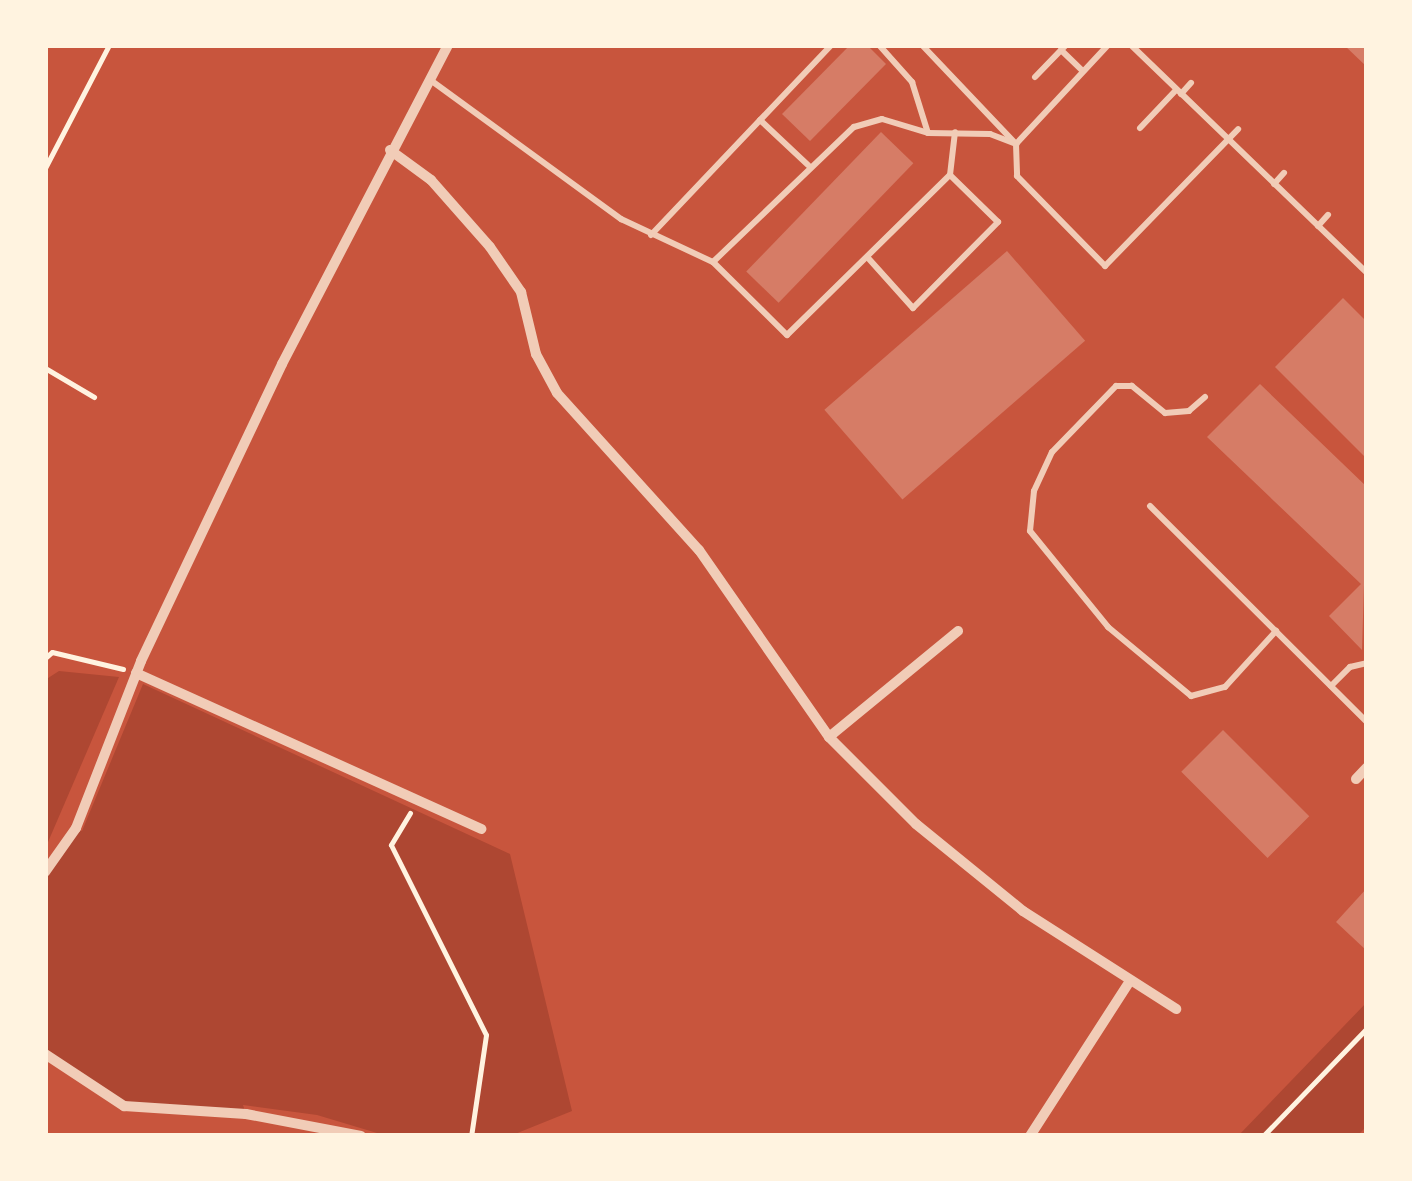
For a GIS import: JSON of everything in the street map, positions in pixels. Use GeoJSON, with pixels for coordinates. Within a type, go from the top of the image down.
{"type":"FeatureCollection","features":[{"type":"Feature","properties":{"kind":"street"},"geometry":{"type":"LineString","coordinates":[[45,872],[76,828],[136,673],[390,150],[448,45]]}},
{"type":"Feature","properties":{"kind":"street"},"geometry":{"type":"LineString","coordinates":[[390,150],[430,180],[490,247],[521,292],[536,354],[557,393],[699,550],[828,737],[916,824],[1008,899],[1176,1009]]}},
{"type":"Feature","properties":{"kind":"street"},"geometry":{"type":"LineString","coordinates":[[828,737],[958,631]]}},
{"type":"Feature","properties":{"kind":"street"},"geometry":{"type":"LineString","coordinates":[[136,673],[481,829]]}},
{"type":"Feature","properties":{"kind":"street"},"geometry":{"type":"LineString","coordinates":[[1356,779],[1367,767]]}},
{"type":"Feature","properties":{"kind":"street"},"geometry":{"type":"LineString","coordinates":[[1030,1136],[1130,982]]}},
{"type":"Feature","properties":{"kind":"street"},"geometry":{"type":"LineString","coordinates":[[45,1054],[124,1106],[246,1114],[361,1136]]}},
{"type":"Feature","properties":{"kind":"lane"},"geometry":{"type":"LineString","coordinates":[[652,235],[831,45]]}},
{"type":"Feature","properties":{"kind":"lane"},"geometry":{"type":"LineString","coordinates":[[879,45],[912,82],[928,133]]}},
{"type":"Feature","properties":{"kind":"lane"},"geometry":{"type":"LineString","coordinates":[[922,45],[1016,144]]}},
{"type":"Feature","properties":{"kind":"lane"},"geometry":{"type":"LineString","coordinates":[[1108,45],[1016,144],[1016,176],[1105,266],[1238,128]]}},
{"type":"Feature","properties":{"kind":"lane"},"geometry":{"type":"LineString","coordinates":[[1131,45],[1366,269]]}},
{"type":"Feature","properties":{"kind":"lane"},"geometry":{"type":"LineString","coordinates":[[1035,77],[1064,48],[1083,70]]}},
{"type":"Feature","properties":{"kind":"lane"},"geometry":{"type":"LineString","coordinates":[[430,79],[459,96],[501,136],[652,235],[714,262],[787,335],[869,260],[950,174],[955,132]]}},
{"type":"Feature","properties":{"kind":"lane"},"geometry":{"type":"LineString","coordinates":[[1140,128],[1191,83]]}},
{"type":"Feature","properties":{"kind":"lane"},"geometry":{"type":"LineString","coordinates":[[760,120],[808,165]]}},
{"type":"Feature","properties":{"kind":"lane"},"geometry":{"type":"LineString","coordinates":[[714,262],[808,165],[854,128],[882,120],[928,133],[990,134],[1016,144]]}},
{"type":"Feature","properties":{"kind":"lane"},"geometry":{"type":"LineString","coordinates":[[1274,184],[1284,172]]}},
{"type":"Feature","properties":{"kind":"lane"},"geometry":{"type":"LineString","coordinates":[[869,260],[913,308],[998,222],[950,174]]}},
{"type":"Feature","properties":{"kind":"lane"},"geometry":{"type":"LineString","coordinates":[[1318,226],[1328,215]]}},
{"type":"Feature","properties":{"kind":"lane"},"geometry":{"type":"LineString","coordinates":[[1205,397],[1190,412],[1165,412],[1132,386],[1116,386],[1052,452],[1034,491],[1030,531],[1108,627],[1156,674],[1191,696],[1240,675],[1276,631]]}},
{"type":"Feature","properties":{"kind":"lane"},"geometry":{"type":"LineString","coordinates":[[1150,506],[1367,722]]}},
{"type":"Feature","properties":{"kind":"lane"},"geometry":{"type":"LineString","coordinates":[[1331,686],[1350,667],[1367,663]]}},
{"type":"Feature","properties":{"kind":"path"},"geometry":{"type":"LineString","coordinates":[[45,168],[109,45]]}},
{"type":"Feature","properties":{"kind":"path"},"geometry":{"type":"LineString","coordinates":[[45,368],[94,398]]}},
{"type":"Feature","properties":{"kind":"path"},"geometry":{"type":"LineString","coordinates":[[45,658],[52,652],[136,673]]}},
{"type":"Feature","properties":{"kind":"path"},"geometry":{"type":"LineString","coordinates":[[417,800],[392,845],[486,1035],[471,1136]]}},
{"type":"Feature","properties":{"kind":"path"},"geometry":{"type":"LineString","coordinates":[[1263,1136],[1367,1028]]}},
{"type":"Feature","properties":{"kind":"shaded area"},"geometry":{"type":"Polygon","coordinates":[[[59,671],[119,677],[45,849],[45,680],[59,671]]]}},
{"type":"Feature","properties":{"kind":"shaded area"},"geometry":{"type":"Polygon","coordinates":[[[143,684],[510,854],[572,1111],[510,1136],[387,1136],[317,1115],[243,1105],[246,1114],[124,1106],[45,1055],[45,872],[76,828],[82,831],[143,684]]]}},
{"type":"Feature","properties":{"kind":"shaded area"},"geometry":{"type":"Polygon","coordinates":[[[1367,1002],[1367,1126],[1357,1136],[1238,1136],[1367,1002]]]}},
{"type":"Feature","properties":{"kind":"building"},"geometry":{"type":"Polygon","coordinates":[[[850,45],[867,45],[886,64],[810,141],[782,114],[850,45]]]}},
{"type":"Feature","properties":{"kind":"building"},"geometry":{"type":"Polygon","coordinates":[[[1344,45],[1367,45],[1367,67],[1344,45]]]}},
{"type":"Feature","properties":{"kind":"building"},"geometry":{"type":"Polygon","coordinates":[[[881,132],[913,163],[779,303],[746,272],[881,132]]]}},
{"type":"Feature","properties":{"kind":"building"},"geometry":{"type":"Polygon","coordinates":[[[1007,251],[1085,341],[902,500],[824,410],[1007,251]]]}},
{"type":"Feature","properties":{"kind":"building"},"geometry":{"type":"Polygon","coordinates":[[[1343,298],[1367,322],[1367,459],[1275,367],[1343,298]]]}},
{"type":"Feature","properties":{"kind":"building"},"geometry":{"type":"Polygon","coordinates":[[[1260,384],[1367,487],[1362,650],[1329,616],[1361,584],[1207,437],[1260,384]]]}},
{"type":"Feature","properties":{"kind":"building"},"geometry":{"type":"Polygon","coordinates":[[[1223,730],[1309,816],[1268,858],[1181,772],[1223,730]]]}},
{"type":"Feature","properties":{"kind":"building"},"geometry":{"type":"Polygon","coordinates":[[[1367,888],[1367,951],[1336,922],[1367,888]]]}}]}
